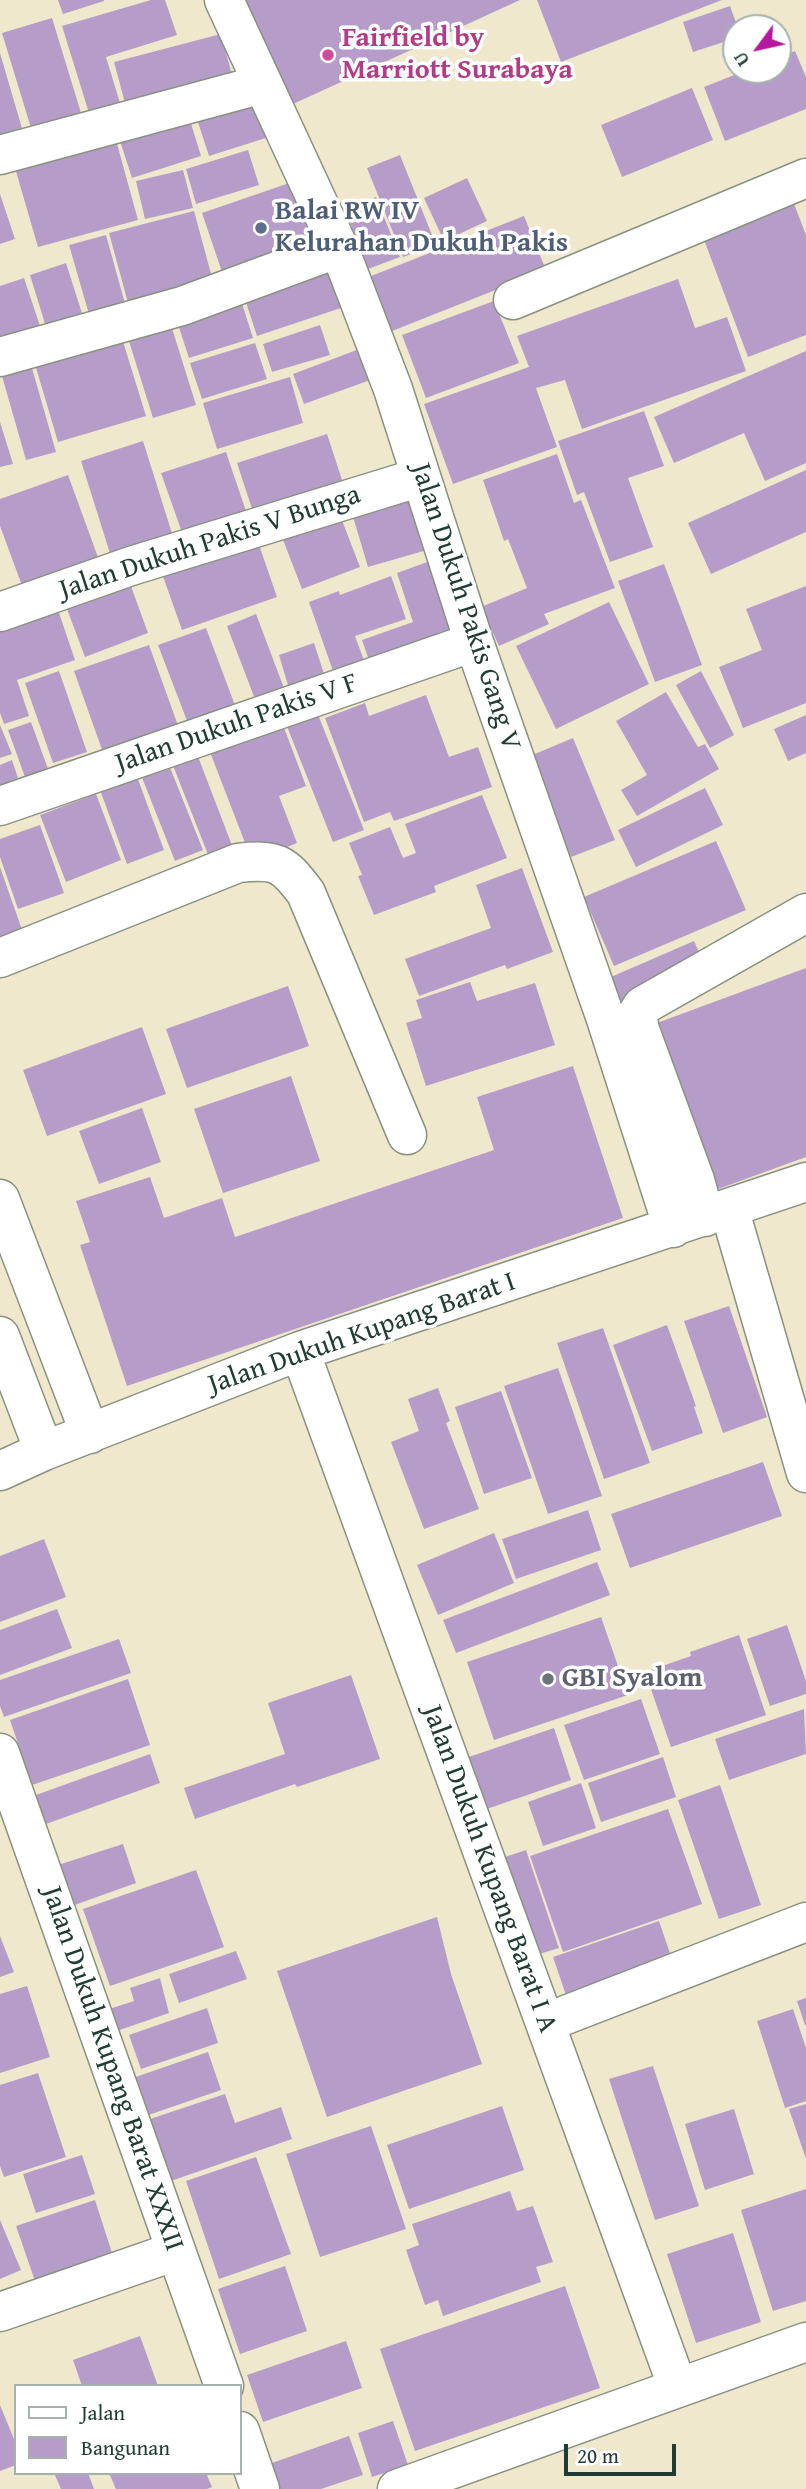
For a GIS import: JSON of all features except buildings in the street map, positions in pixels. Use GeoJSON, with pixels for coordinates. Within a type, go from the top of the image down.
{"type":"FeatureCollection","features":[{"type":"Feature","properties":{"kind":"street","name":"Jalan Dukuh Pakis Gang V"},"geometry":{"type":"LineString","coordinates":[[224,0],[339,248],[393,389],[474,642],[606,1019],[702,1218]]}},
{"type":"Feature","properties":{"kind":"street"},"geometry":{"type":"LineString","coordinates":[[0,155],[263,84]]}},
{"type":"Feature","properties":{"kind":"street"},"geometry":{"type":"LineString","coordinates":[[513,300],[806,178]]}},
{"type":"Feature","properties":{"kind":"street"},"geometry":{"type":"LineString","coordinates":[[0,357],[182,306],[339,248]]}},
{"type":"Feature","properties":{"kind":"street","name":"Jalan Dukuh Pakis V Bunga"},"geometry":{"type":"LineString","coordinates":[[0,612],[131,566],[421,477]]}},
{"type":"Feature","properties":{"kind":"street","name":"Jalan Dukuh Pakis V F"},"geometry":{"type":"LineString","coordinates":[[0,806],[474,642]]}},
{"type":"Feature","properties":{"kind":"street"},"geometry":{"type":"LineString","coordinates":[[0,958],[238,863],[262,861],[275,864],[290,871],[306,893],[407,1135]]}},
{"type":"Feature","properties":{"kind":"street"},"geometry":{"type":"LineString","coordinates":[[806,913],[642,1006],[637,1014],[702,1218],[806,1474]]}},
{"type":"Feature","properties":{"kind":"street","name":"Jalan Dukuh Kupang Barat I"},"geometry":{"type":"LineString","coordinates":[[0,1471],[44,1451],[300,1351],[806,1182]]}},
{"type":"Feature","properties":{"kind":"street"},"geometry":{"type":"LineString","coordinates":[[0,1199],[90,1434]]}},
{"type":"Feature","properties":{"kind":"street"},"geometry":{"type":"LineString","coordinates":[[0,1336],[44,1451]]}},
{"type":"Feature","properties":{"kind":"street","name":"Jalan Dukuh Kupang Barat I A"},"geometry":{"type":"LineString","coordinates":[[300,1351],[678,2388]]}},
{"type":"Feature","properties":{"kind":"street","name":"Jalan Dukuh Kupang Barat XXXII"},"geometry":{"type":"LineString","coordinates":[[0,1753],[10,1810],[223,2384]]}},
{"type":"Feature","properties":{"kind":"street"},"geometry":{"type":"LineString","coordinates":[[545,2024],[806,1922]]}},
{"type":"Feature","properties":{"kind":"street"},"geometry":{"type":"LineString","coordinates":[[0,2312],[176,2251]]}},
{"type":"Feature","properties":{"kind":"street"},"geometry":{"type":"LineString","coordinates":[[397,2489],[806,2342]]}},
{"type":"Feature","properties":{"kind":"street"},"geometry":{"type":"LineString","coordinates":[[242,2437],[260,2489]]}},
{"type":"Feature","properties":{"kind":"place","name":"Fairfield by Marriott Surabaya"},"geometry":{"type":"Point","coordinates":[328,55]}},
{"type":"Feature","properties":{"kind":"place","name":"Balai RW IV Kelurahan Dukuh Pakis"},"geometry":{"type":"Point","coordinates":[261,228]}},
{"type":"Feature","properties":{"kind":"place","name":"GBI Syalom"},"geometry":{"type":"Point","coordinates":[548,1679]}}]}
